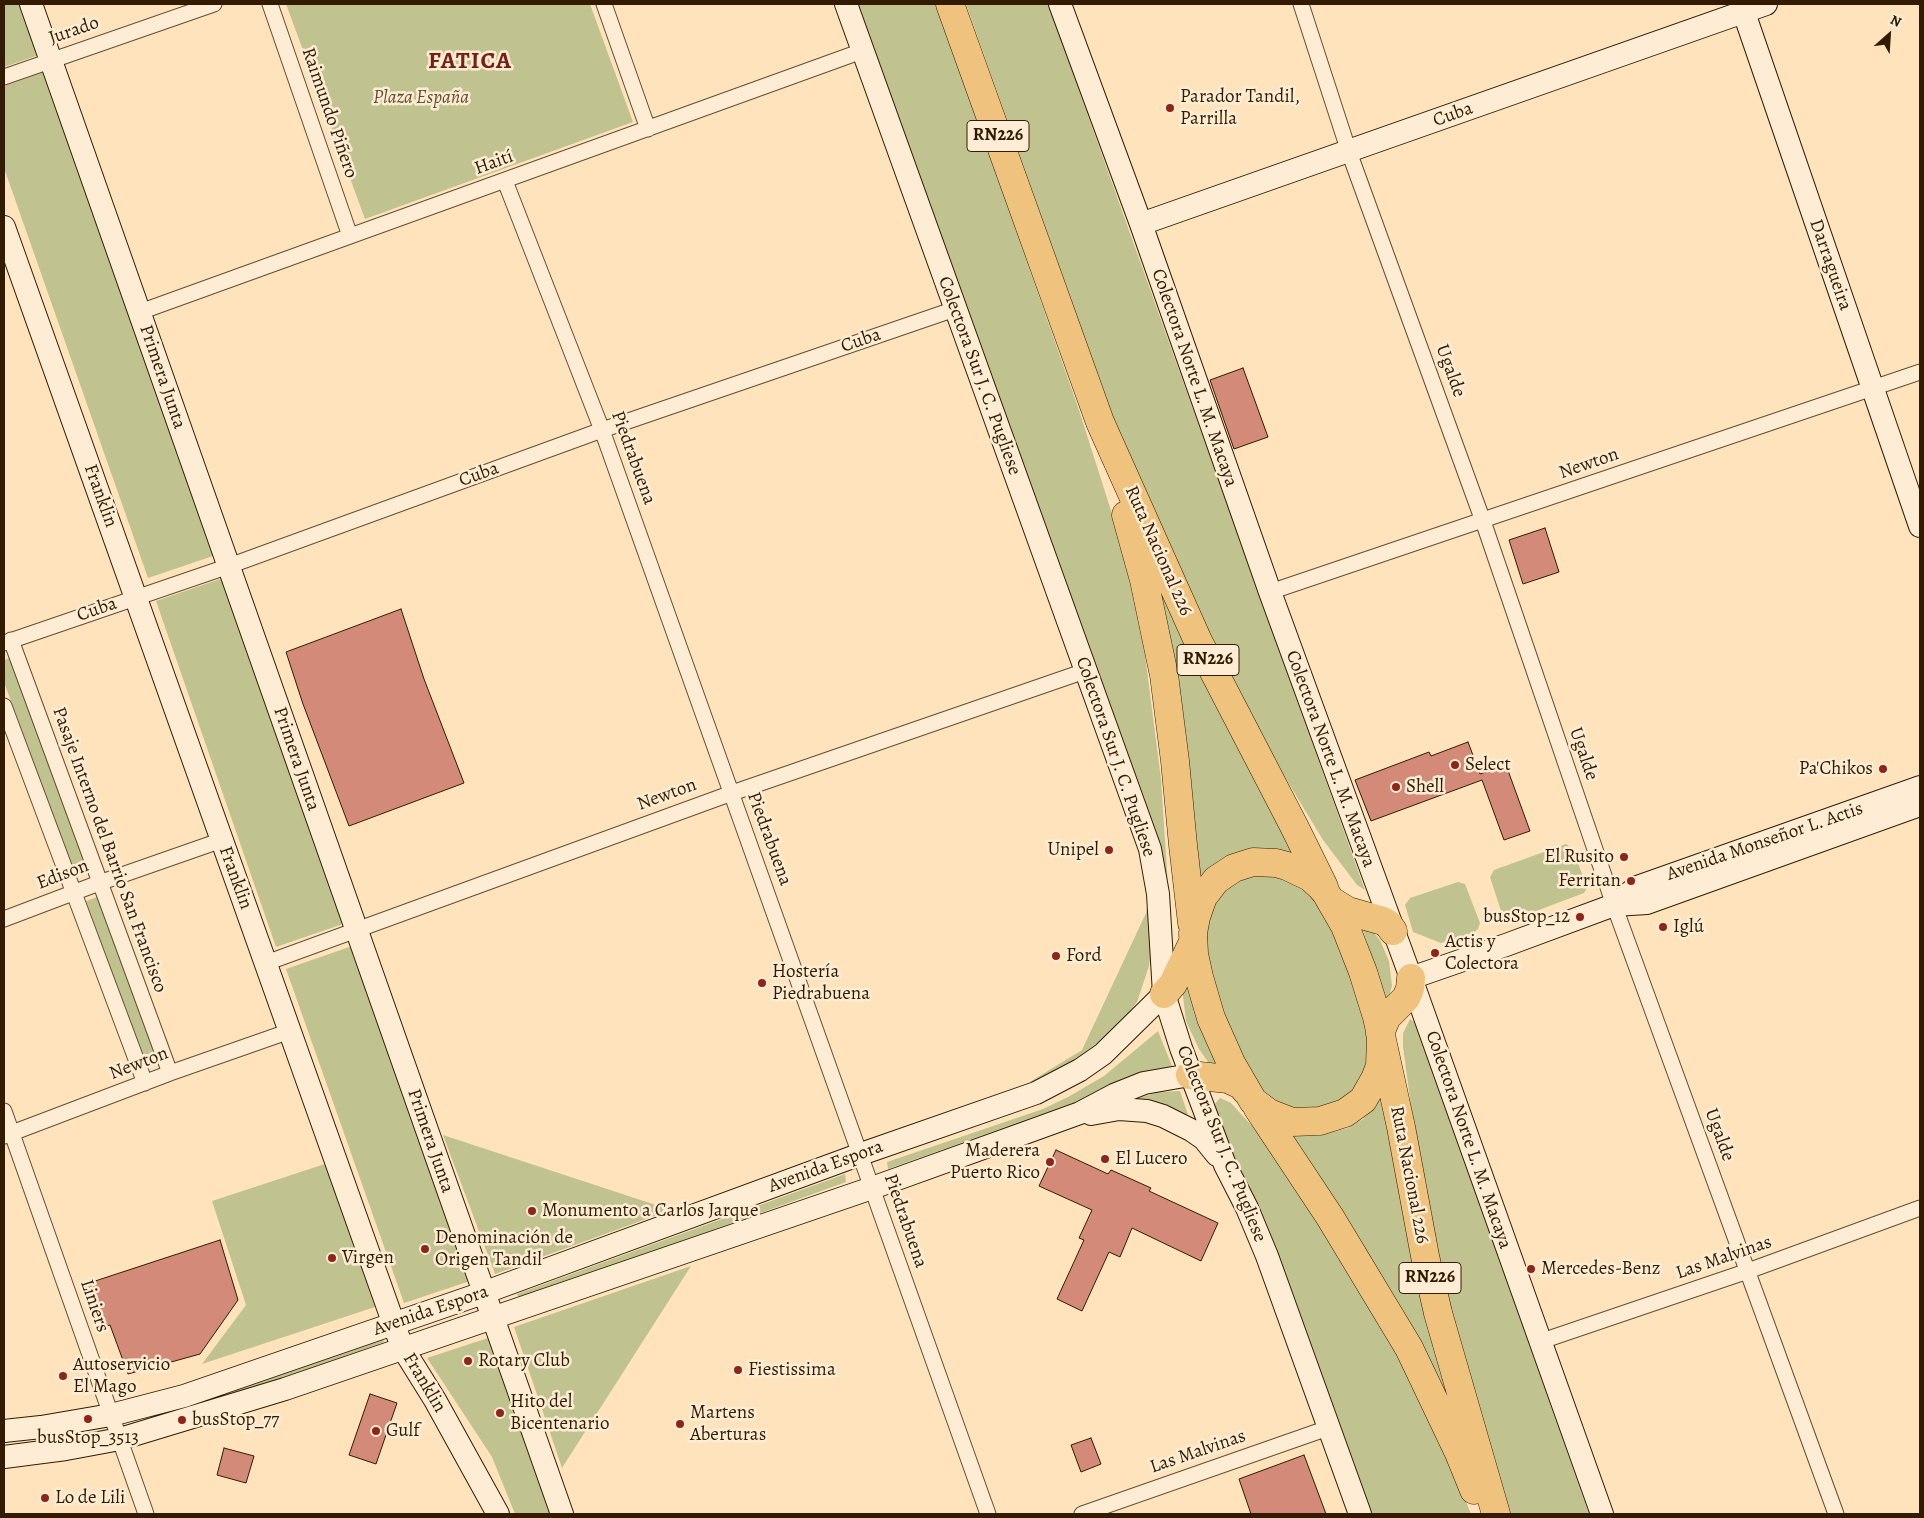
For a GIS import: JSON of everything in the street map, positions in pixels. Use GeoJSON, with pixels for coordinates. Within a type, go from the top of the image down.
{"type":"FeatureCollection","features":[{"type":"Feature","properties":{"kind":"highway","name":"Ruta Nacional 226"},"geometry":{"type":"LineString","coordinates":[[950,4],[1100,422],[1144,580],[1164,675],[1176,761],[1182,845],[1199,977],[1211,1018],[1222,1044],[1250,1096],[1330,1217],[1409,1348],[1459,1453],[1484,1514]]}},
{"type":"Feature","properties":{"kind":"highway","name":"Ruta Nacional 226"},"geometry":{"type":"LineString","coordinates":[[1100,422],[1198,641],[1345,926],[1364,972],[1381,1035],[1401,1127],[1424,1256],[1438,1313],[1496,1514]]}},
{"type":"Feature","properties":{"kind":"highway","name":"Ruta Nacional 226"},"geometry":{"type":"LineString","coordinates":[[1193,937],[1198,908],[1209,887],[1224,874],[1244,864],[1264,862],[1288,866],[1310,877],[1328,896]]}},
{"type":"Feature","properties":{"kind":"highway"},"geometry":{"type":"LineString","coordinates":[[1328,896],[1348,911],[1388,924],[1393,931]]}},
{"type":"Feature","properties":{"kind":"highway"},"geometry":{"type":"LineString","coordinates":[[1164,994],[1173,984],[1193,937]]}},
{"type":"Feature","properties":{"kind":"highway"},"geometry":{"type":"LineString","coordinates":[[1381,1035],[1387,1017],[1406,998],[1410,989],[1411,978]]}},
{"type":"Feature","properties":{"kind":"highway","name":"Ruta Nacional 226"},"geometry":{"type":"LineString","coordinates":[[1250,1096],[1275,1116],[1292,1122],[1320,1121],[1345,1113],[1363,1100],[1375,1079],[1380,1066],[1381,1035]]}},
{"type":"Feature","properties":{"kind":"highway"},"geometry":{"type":"LineString","coordinates":[[1190,1075],[1228,1079],[1241,1085],[1250,1096]]}},
{"type":"Feature","properties":{"kind":"main road","name":"Primera Junta"},"geometry":{"type":"LineString","coordinates":[[31,4],[562,1514]]}},
{"type":"Feature","properties":{"kind":"main road","name":"Colectora Sur J. C. Pugliese"},"geometry":{"type":"LineString","coordinates":[[846,4],[954,309],[1150,849],[1158,894],[1164,994],[1190,1075],[1225,1165],[1267,1256],[1360,1514]]}},
{"type":"Feature","properties":{"kind":"main road","name":"Colectora Norte L. M. Macaya"},"geometry":{"type":"LineString","coordinates":[[1060,4],[1141,224],[1270,592],[1411,978],[1539,1342],[1602,1514]]}},
{"type":"Feature","properties":{"kind":"main road","name":"Cuba"},"geometry":{"type":"LineString","coordinates":[[1141,224],[1349,152],[1742,8],[1766,4]]}},
{"type":"Feature","properties":{"kind":"main road","name":"Darragueira"},"geometry":{"type":"LineString","coordinates":[[1742,8],[1920,526]]}},
{"type":"Feature","properties":{"kind":"main road","name":"Franklin"},"geometry":{"type":"LineString","coordinates":[[4,227],[402,1347],[435,1400],[498,1514]]}},
{"type":"Feature","properties":{"kind":"main road","name":"Avenida Monseñor L. Actis"},"geometry":{"type":"LineString","coordinates":[[1614,905],[1637,887],[1920,787]]}},
{"type":"Feature","properties":{"kind":"main road","name":"Avenida Monseñor L. Actis"},"geometry":{"type":"LineString","coordinates":[[1411,978],[1614,905],[1647,903],[1920,805]]}},
{"type":"Feature","properties":{"kind":"main road","name":"Avenida Espora"},"geometry":{"type":"LineString","coordinates":[[4,1431],[42,1427],[111,1415],[184,1396],[483,1293],[861,1154],[1029,1095],[1059,1081],[1103,1054],[1164,994]]}},
{"type":"Feature","properties":{"kind":"main road","name":"Avenida Espora"},"geometry":{"type":"LineString","coordinates":[[4,1457],[66,1449],[120,1439],[285,1389],[402,1347],[872,1188],[1080,1113],[1114,1095],[1144,1083],[1190,1075]]}},
{"type":"Feature","properties":{"kind":"main road"},"geometry":{"type":"LineString","coordinates":[[1054,1123],[1119,1109],[1147,1111],[1178,1122],[1192,1130],[1204,1139],[1225,1165]]}},
{"type":"Feature","properties":{"kind":"street","name":"Jurado"},"geometry":{"type":"LineString","coordinates":[[4,77],[214,4]]}},
{"type":"Feature","properties":{"kind":"street","name":"Raimundo Piñero"},"geometry":{"type":"LineString","coordinates":[[270,4],[350,236]]}},
{"type":"Feature","properties":{"kind":"street"},"geometry":{"type":"LineString","coordinates":[[604,4],[648,129]]}},
{"type":"Feature","properties":{"kind":"street","name":"Ugalde"},"geometry":{"type":"LineString","coordinates":[[1301,4],[1349,152],[1483,521],[1614,905],[1836,1514]]}},
{"type":"Feature","properties":{"kind":"street","name":"Haití"},"geometry":{"type":"LineString","coordinates":[[140,312],[862,51]]}},
{"type":"Feature","properties":{"kind":"street","name":"Piedrabuena"},"geometry":{"type":"LineString","coordinates":[[504,180],[602,430],[988,1514]]}},
{"type":"Feature","properties":{"kind":"street","name":"Cuba"},"geometry":{"type":"LineString","coordinates":[[8,642],[229,566],[602,430],[954,309]]}},
{"type":"Feature","properties":{"kind":"street","name":"Newton"},"geometry":{"type":"LineString","coordinates":[[1270,592],[1872,390],[1920,372]]}},
{"type":"Feature","properties":{"kind":"street","name":"Pasaje Interno del Barrio San Francisco"},"geometry":{"type":"LineString","coordinates":[[8,642],[170,1073]]}},
{"type":"Feature","properties":{"kind":"street","name":"Newton"},"geometry":{"type":"LineString","coordinates":[[266,962],[356,931],[732,793],[1085,671]]}},
{"type":"Feature","properties":{"kind":"street"},"geometry":{"type":"LineString","coordinates":[[4,706],[145,1083]]}},
{"type":"Feature","properties":{"kind":"street","name":"Edison"},"geometry":{"type":"LineString","coordinates":[[4,919],[222,840]]}},
{"type":"Feature","properties":{"kind":"street","name":"Newton"},"geometry":{"type":"LineString","coordinates":[[8,1135],[170,1073],[290,1031]]}},
{"type":"Feature","properties":{"kind":"street","name":"Liniers"},"geometry":{"type":"LineString","coordinates":[[4,1111],[8,1135],[146,1514]]}},
{"type":"Feature","properties":{"kind":"street","name":"Las Malvinas"},"geometry":{"type":"LineString","coordinates":[[1539,1342],[1748,1271],[1920,1208]]}},
{"type":"Feature","properties":{"kind":"street","name":"Las Malvinas"},"geometry":{"type":"LineString","coordinates":[[1082,1514],[1328,1428]]}},
{"type":"Feature","properties":{"kind":"street"},"geometry":{"type":"LineString","coordinates":[[4,1467],[66,1449]]}},
{"type":"Feature","properties":{"kind":"green space"},"geometry":{"type":"Polygon","coordinates":[[[4,4],[20,4],[39,55],[4,67],[4,4]]]}},
{"type":"Feature","properties":{"kind":"green space","name":"Plaza España"},"geometry":{"type":"Polygon","coordinates":[[[286,4],[590,4],[633,122],[365,219],[286,4]]]}},
{"type":"Feature","properties":{"kind":"green space"},"geometry":{"type":"Polygon","coordinates":[[[854,4],[936,4],[1079,410],[1121,542],[1145,655],[1161,779],[1168,886],[1164,865],[854,4]]]}},
{"type":"Feature","properties":{"kind":"green space"},"geometry":{"type":"Polygon","coordinates":[[[966,4],[1048,4],[1365,890],[1357,885],[1323,840],[1277,764],[1199,612],[1114,420],[966,4]]]}},
{"type":"Feature","properties":{"kind":"green space"},"geometry":{"type":"Polygon","coordinates":[[[43,72],[213,556],[148,578],[4,168],[4,86],[43,72]]]}},
{"type":"Feature","properties":{"kind":"green space"},"geometry":{"type":"Polygon","coordinates":[[[1150,556],[1300,856],[1194,887],[1150,556]]]}},
{"type":"Feature","properties":{"kind":"green space"},"geometry":{"type":"Polygon","coordinates":[[[223,578],[343,924],[276,947],[156,601],[223,578]]]}},
{"type":"Feature","properties":{"kind":"green space"},"geometry":{"type":"Polygon","coordinates":[[[12,657],[87,865],[73,870],[4,682],[4,660],[12,657]]]}},
{"type":"Feature","properties":{"kind":"green space"},"geometry":{"type":"Polygon","coordinates":[[[1566,844],[1573,849],[1587,888],[1584,893],[1515,919],[1509,919],[1504,916],[1490,877],[1494,870],[1566,844]]]}},
{"type":"Feature","properties":{"kind":"green space"},"geometry":{"type":"Polygon","coordinates":[[[1273,873],[1307,888],[1348,956],[1371,1048],[1362,1081],[1344,1101],[1301,1113],[1266,1097],[1227,1029],[1207,957],[1204,930],[1215,898],[1241,878],[1255,874],[1273,873]]]}},
{"type":"Feature","properties":{"kind":"green space"},"geometry":{"type":"Polygon","coordinates":[[[1458,882],[1465,884],[1480,923],[1478,929],[1473,933],[1441,943],[1413,932],[1405,905],[1410,898],[1458,882]]]}},
{"type":"Feature","properties":{"kind":"green space"},"geometry":{"type":"Polygon","coordinates":[[[100,896],[158,1055],[144,1060],[86,901],[100,896]]]}},
{"type":"Feature","properties":{"kind":"green space"},"geometry":{"type":"Polygon","coordinates":[[[1148,902],[1152,941],[1149,966],[1137,1002],[1117,1028],[1085,1052],[1057,1072],[1028,1083],[1082,1050],[1146,913],[1148,902]]]}},
{"type":"Feature","properties":{"kind":"green space"},"geometry":{"type":"Polygon","coordinates":[[[1361,924],[1372,931],[1380,940],[1389,961],[1392,986],[1387,1002],[1361,924]]]}},
{"type":"Feature","properties":{"kind":"green space"},"geometry":{"type":"Polygon","coordinates":[[[352,946],[470,1281],[404,1303],[286,969],[352,946]]]}},
{"type":"Feature","properties":{"kind":"green space"},"geometry":{"type":"Polygon","coordinates":[[[1185,974],[1220,1072],[1208,1062],[1199,1049],[1186,1021],[1182,988],[1185,974]]]}},
{"type":"Feature","properties":{"kind":"green space"},"geometry":{"type":"Polygon","coordinates":[[[1410,1019],[1416,1023],[1589,1514],[1509,1514],[1461,1361],[1422,1187],[1403,1047],[1403,1033],[1410,1019]]]}},
{"type":"Feature","properties":{"kind":"green space"},"geometry":{"type":"Polygon","coordinates":[[[1158,1031],[1174,1071],[1078,1101],[888,1169],[887,1162],[1043,1109],[1068,1097],[1104,1076],[1158,1031]]]}},
{"type":"Feature","properties":{"kind":"green space"},"geometry":{"type":"Polygon","coordinates":[[[1180,1091],[1188,1115],[1160,1105],[1131,1101],[1157,1092],[1180,1091]]]}},
{"type":"Feature","properties":{"kind":"green space"},"geometry":{"type":"Polygon","coordinates":[[[1387,1091],[1467,1449],[1286,1134],[1318,1136],[1348,1128],[1363,1119],[1387,1091]]]}},
{"type":"Feature","properties":{"kind":"green space"},"geometry":{"type":"Polygon","coordinates":[[[1220,1098],[1231,1103],[1264,1139],[1305,1198],[1400,1354],[1441,1440],[1471,1514],[1365,1514],[1217,1116],[1215,1104],[1220,1098]]]}},
{"type":"Feature","properties":{"kind":"green space"},"geometry":{"type":"Polygon","coordinates":[[[443,1135],[671,1210],[495,1274],[443,1135]]]}},
{"type":"Feature","properties":{"kind":"green space"},"geometry":{"type":"Polygon","coordinates":[[[328,1163],[378,1306],[202,1364],[246,1305],[212,1201],[328,1163]]]}},
{"type":"Feature","properties":{"kind":"green space"},"geometry":{"type":"Polygon","coordinates":[[[845,1174],[846,1182],[520,1300],[517,1294],[845,1174]]]}},
{"type":"Feature","properties":{"kind":"green space"},"geometry":{"type":"Polygon","coordinates":[[[691,1266],[562,1468],[514,1327],[691,1266]]]}},
{"type":"Feature","properties":{"kind":"green space"},"geometry":{"type":"Polygon","coordinates":[[[491,1337],[553,1514],[515,1514],[492,1457],[427,1358],[491,1337]]]}},
{"type":"Feature","properties":{"kind":"green space"},"geometry":{"type":"Polygon","coordinates":[[[382,1338],[384,1342],[220,1402],[146,1422],[144,1417],[217,1397],[382,1338]]]}},
{"type":"Feature","properties":{"kind":"building"},"geometry":{"type":"Polygon","coordinates":[[[1243,368],[1268,437],[1234,449],[1210,380],[1243,368]]]}},
{"type":"Feature","properties":{"kind":"building"},"geometry":{"type":"Polygon","coordinates":[[[1545,528],[1559,572],[1523,584],[1509,540],[1545,528]]]}},
{"type":"Feature","properties":{"kind":"building"},"geometry":{"type":"Polygon","coordinates":[[[401,609],[424,679],[464,783],[349,826],[303,704],[286,652],[401,609]]]}},
{"type":"Feature","properties":{"kind":"building"},"geometry":{"type":"Polygon","coordinates":[[[1468,742],[1480,774],[1506,765],[1530,831],[1504,840],[1482,780],[1371,821],[1355,780],[1429,752],[1431,756],[1468,742]]]}},
{"type":"Feature","properties":{"kind":"building"},"geometry":{"type":"Polygon","coordinates":[[[1056,1150],[1108,1174],[1111,1170],[1151,1188],[1149,1191],[1218,1223],[1201,1261],[1132,1228],[1120,1257],[1109,1252],[1082,1311],[1057,1299],[1084,1240],[1079,1238],[1092,1210],[1039,1186],[1056,1150]]]}},
{"type":"Feature","properties":{"kind":"building"},"geometry":{"type":"Polygon","coordinates":[[[220,1240],[238,1300],[200,1354],[128,1374],[110,1325],[100,1329],[86,1284],[220,1240]]]}},
{"type":"Feature","properties":{"kind":"building"},"geometry":{"type":"Polygon","coordinates":[[[370,1394],[397,1403],[376,1464],[349,1455],[370,1394]]]}},
{"type":"Feature","properties":{"kind":"building"},"geometry":{"type":"Polygon","coordinates":[[[1091,1438],[1101,1464],[1081,1472],[1071,1445],[1091,1438]]]}},
{"type":"Feature","properties":{"kind":"building"},"geometry":{"type":"Polygon","coordinates":[[[224,1448],[254,1456],[246,1483],[217,1475],[224,1448]]]}},
{"type":"Feature","properties":{"kind":"building"},"geometry":{"type":"Polygon","coordinates":[[[1304,1455],[1326,1514],[1251,1514],[1239,1479],[1304,1455]]]}},
{"type":"Feature","properties":{"kind":"place","name":"Parador Tandil, Parrilla"},"geometry":{"type":"Point","coordinates":[1170,108]}},
{"type":"Feature","properties":{"kind":"place","name":"Select"},"geometry":{"type":"Point","coordinates":[1455,765]}},
{"type":"Feature","properties":{"kind":"place","name":"Pa'Chikos"},"geometry":{"type":"Point","coordinates":[1883,769]}},
{"type":"Feature","properties":{"kind":"place","name":"Shell"},"geometry":{"type":"Point","coordinates":[1396,787]}},
{"type":"Feature","properties":{"kind":"place","name":"Unipel"},"geometry":{"type":"Point","coordinates":[1109,850]}},
{"type":"Feature","properties":{"kind":"place","name":"El Rusito"},"geometry":{"type":"Point","coordinates":[1624,857]}},
{"type":"Feature","properties":{"kind":"place","name":"Ferritan"},"geometry":{"type":"Point","coordinates":[1631,881]}},
{"type":"Feature","properties":{"kind":"place","name":"busStop_12"},"geometry":{"type":"Point","coordinates":[1580,917]}},
{"type":"Feature","properties":{"kind":"place","name":"Iglú"},"geometry":{"type":"Point","coordinates":[1663,927]}},
{"type":"Feature","properties":{"kind":"place","name":"Actis y Colectora"},"geometry":{"type":"Point","coordinates":[1435,953]}},
{"type":"Feature","properties":{"kind":"place","name":"Ford"},"geometry":{"type":"Point","coordinates":[1056,956]}},
{"type":"Feature","properties":{"kind":"place","name":"Hostería Piedrabuena"},"geometry":{"type":"Point","coordinates":[762,983]}},
{"type":"Feature","properties":{"kind":"place","name":"El Lucero"},"geometry":{"type":"Point","coordinates":[1105,1159]}},
{"type":"Feature","properties":{"kind":"place","name":"Maderera Puerto Rico"},"geometry":{"type":"Point","coordinates":[1050,1162]}},
{"type":"Feature","properties":{"kind":"place","name":"Monumento a Carlos Jarque"},"geometry":{"type":"Point","coordinates":[532,1211]}},
{"type":"Feature","properties":{"kind":"place","name":"Denominación de Origen Tandil"},"geometry":{"type":"Point","coordinates":[425,1249]}},
{"type":"Feature","properties":{"kind":"place","name":"Virgen"},"geometry":{"type":"Point","coordinates":[332,1258]}},
{"type":"Feature","properties":{"kind":"place","name":"Mercedes-Benz"},"geometry":{"type":"Point","coordinates":[1531,1269]}},
{"type":"Feature","properties":{"kind":"place","name":"Rotary Club"},"geometry":{"type":"Point","coordinates":[468,1361]}},
{"type":"Feature","properties":{"kind":"place","name":"Fiestissima"},"geometry":{"type":"Point","coordinates":[738,1370]}},
{"type":"Feature","properties":{"kind":"place","name":"Autoservicio El Mago"},"geometry":{"type":"Point","coordinates":[63,1376]}},
{"type":"Feature","properties":{"kind":"place","name":"Hito del Bicentenario"},"geometry":{"type":"Point","coordinates":[500,1413]}},
{"type":"Feature","properties":{"kind":"place","name":"busStop_3513"},"geometry":{"type":"Point","coordinates":[88,1419]}},
{"type":"Feature","properties":{"kind":"place","name":"busStop_77"},"geometry":{"type":"Point","coordinates":[182,1420]}},
{"type":"Feature","properties":{"kind":"place","name":"Martens Aberturas"},"geometry":{"type":"Point","coordinates":[680,1424]}},
{"type":"Feature","properties":{"kind":"place","name":"Gulf"},"geometry":{"type":"Point","coordinates":[376,1431]}},
{"type":"Feature","properties":{"kind":"place","name":"Lo de Lili"},"geometry":{"type":"Point","coordinates":[45,1498]}},
{"type":"Feature","properties":{"kind":"district","name":"FATICA"},"geometry":{"type":"Point","coordinates":[470,62]}}]}
